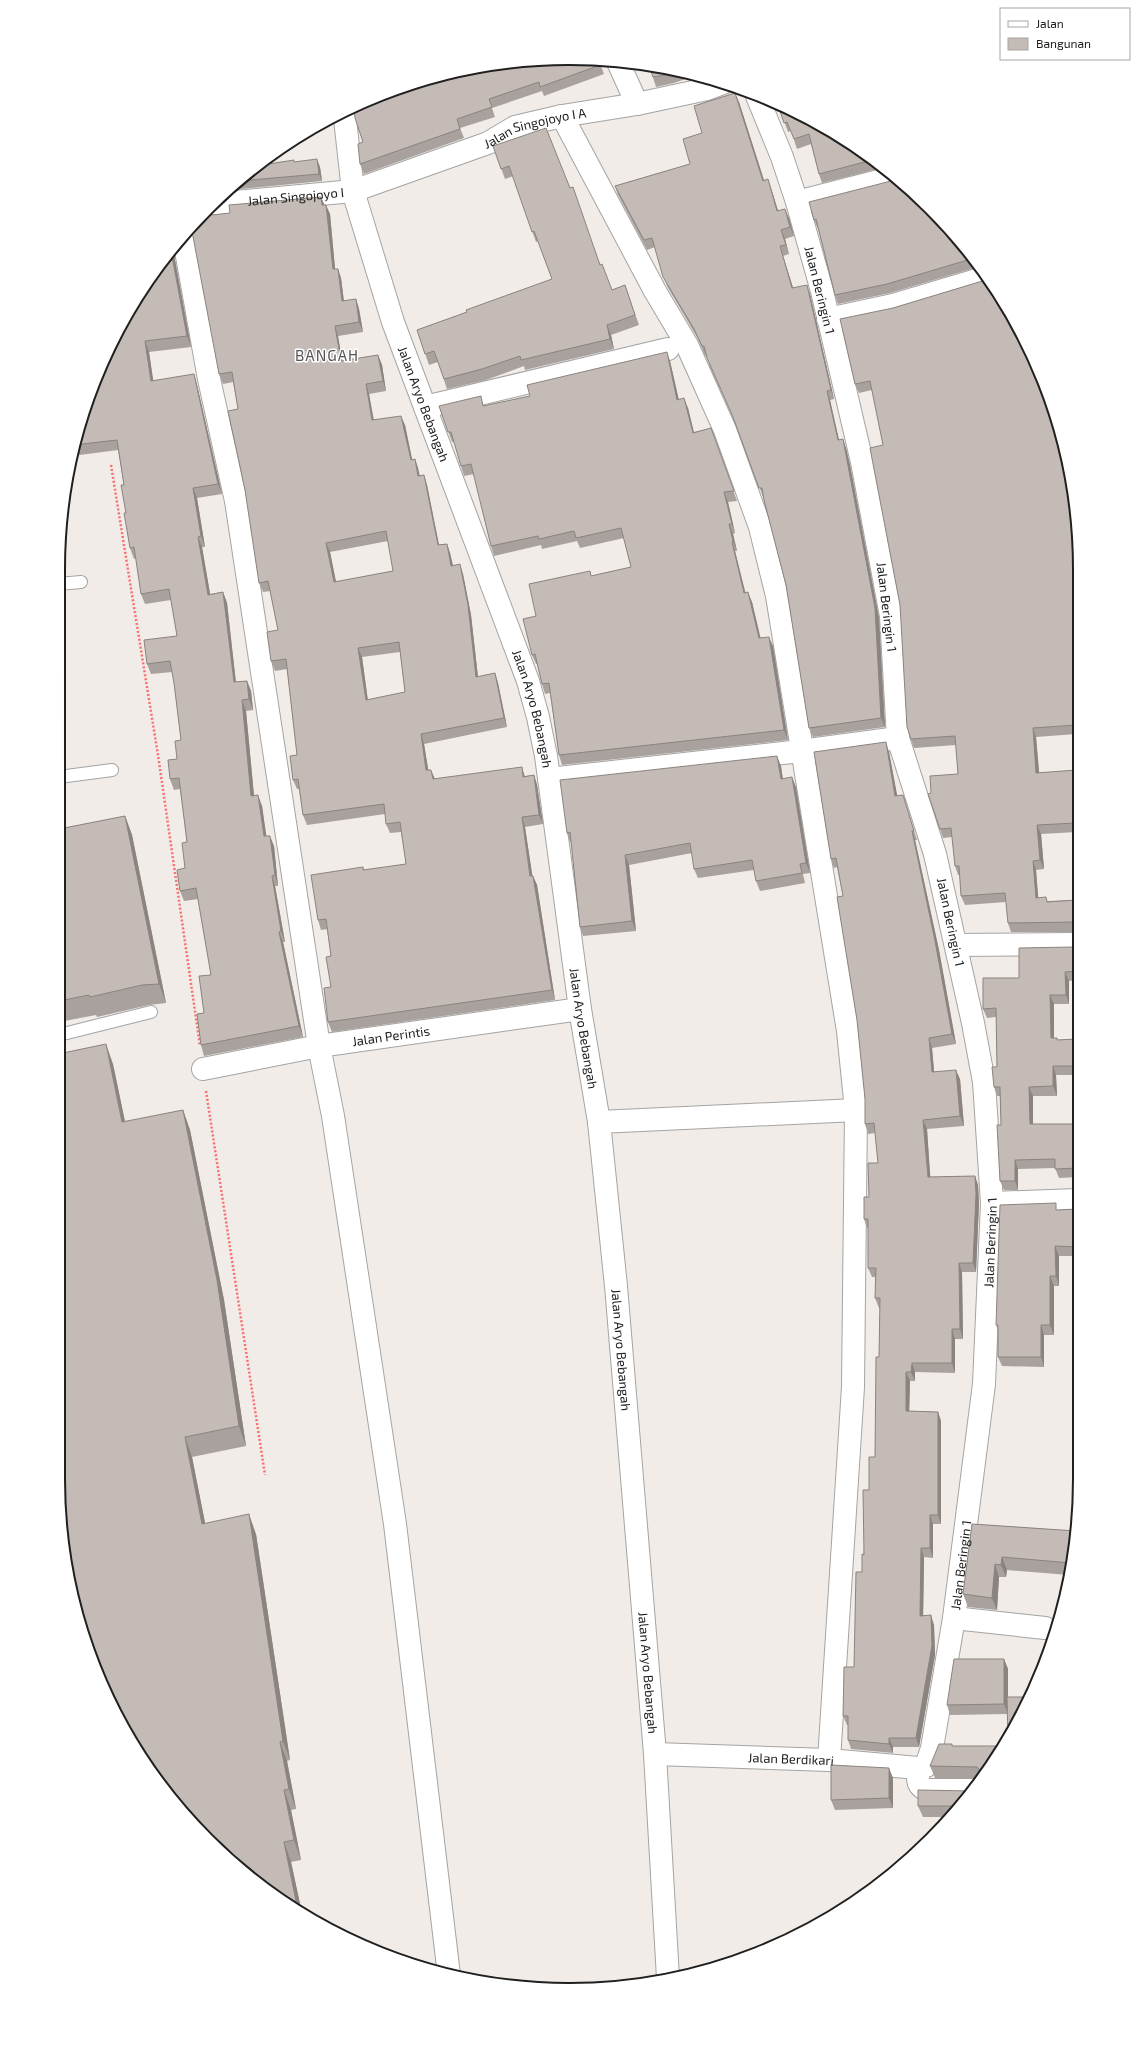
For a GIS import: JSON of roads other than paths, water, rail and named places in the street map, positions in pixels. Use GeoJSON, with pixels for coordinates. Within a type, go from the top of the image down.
{"type":"FeatureCollection","features":[{"type":"Feature","properties":{"kind":"street"},"geometry":{"type":"LineString","coordinates":[[621,68],[637,104]]}},
{"type":"Feature","properties":{"kind":"street","name":"Jalan Singojoyo I A"},"geometry":{"type":"LineString","coordinates":[[353,191],[488,143],[515,127],[562,116],[637,104],[714,87]]}},
{"type":"Feature","properties":{"kind":"street","name":"Jalan Beringin 1"},"geometry":{"type":"LineString","coordinates":[[760,102],[782,157],[797,202],[828,320],[862,462],[891,616],[898,738],[935,854],[973,1023],[984,1082],[992,1203],[984,1384],[954,1618],[931,1753],[922,1767]]}},
{"type":"Feature","properties":{"kind":"street"},"geometry":{"type":"LineString","coordinates":[[562,116],[655,291],[686,344],[725,430],[760,527],[777,596],[801,751],[848,1031],[856,1110],[854,1387],[829,1760]]}},
{"type":"Feature","properties":{"kind":"street","name":"Jalan Aryo Bebangah"},"geometry":{"type":"LineString","coordinates":[[345,118],[353,191],[388,308],[528,681],[538,717],[549,779],[580,1009],[599,1122],[616,1286],[655,1754],[668,1973]]}},
{"type":"Feature","properties":{"kind":"street"},"geometry":{"type":"LineString","coordinates":[[797,202],[888,179]]}},
{"type":"Feature","properties":{"kind":"street","name":"Jalan Singojoyo I"},"geometry":{"type":"LineString","coordinates":[[223,203],[353,191]]}},
{"type":"Feature","properties":{"kind":"street"},"geometry":{"type":"LineString","coordinates":[[185,243],[209,379],[236,501],[319,1046],[333,1116],[395,1524],[448,1968]]}},
{"type":"Feature","properties":{"kind":"street"},"geometry":{"type":"LineString","coordinates":[[828,320],[893,305],[981,279]]}},
{"type":"Feature","properties":{"kind":"street"},"geometry":{"type":"LineString","coordinates":[[425,407],[668,349]]}},
{"type":"Feature","properties":{"kind":"street"},"geometry":{"type":"LineString","coordinates":[[549,779],[801,751],[898,738]]}},
{"type":"Feature","properties":{"kind":"street"},"geometry":{"type":"LineString","coordinates":[[956,946],[1073,944]]}},
{"type":"Feature","properties":{"kind":"street","name":"Jalan Perintis"},"geometry":{"type":"LineString","coordinates":[[203,1069],[319,1046],[580,1009]]}},
{"type":"Feature","properties":{"kind":"street"},"geometry":{"type":"LineString","coordinates":[[599,1122],[856,1110]]}},
{"type":"Feature","properties":{"kind":"street"},"geometry":{"type":"LineString","coordinates":[[992,1203],[1073,1200]]}},
{"type":"Feature","properties":{"kind":"street"},"geometry":{"type":"LineString","coordinates":[[954,1618],[1045,1628]]}},
{"type":"Feature","properties":{"kind":"street","name":"Jalan Berdikari"},"geometry":{"type":"LineString","coordinates":[[655,1754],[829,1760],[922,1767]]}},
{"type":"Feature","properties":{"kind":"street"},"geometry":{"type":"LineString","coordinates":[[922,1767],[918,1783],[921,1788],[927,1790],[966,1790]]}},
{"type":"Feature","properties":{"kind":"lane"},"geometry":{"type":"LineString","coordinates":[[65,583],[81,582]]}},
{"type":"Feature","properties":{"kind":"lane"},"geometry":{"type":"LineString","coordinates":[[65,776],[112,770]]}},
{"type":"Feature","properties":{"kind":"lane"},"geometry":{"type":"LineString","coordinates":[[65,1032],[151,1012]]}},
{"type":"Feature","properties":{"kind":"district","name":"BANGAH"},"geometry":{"type":"Point","coordinates":[327,355]}}]}
